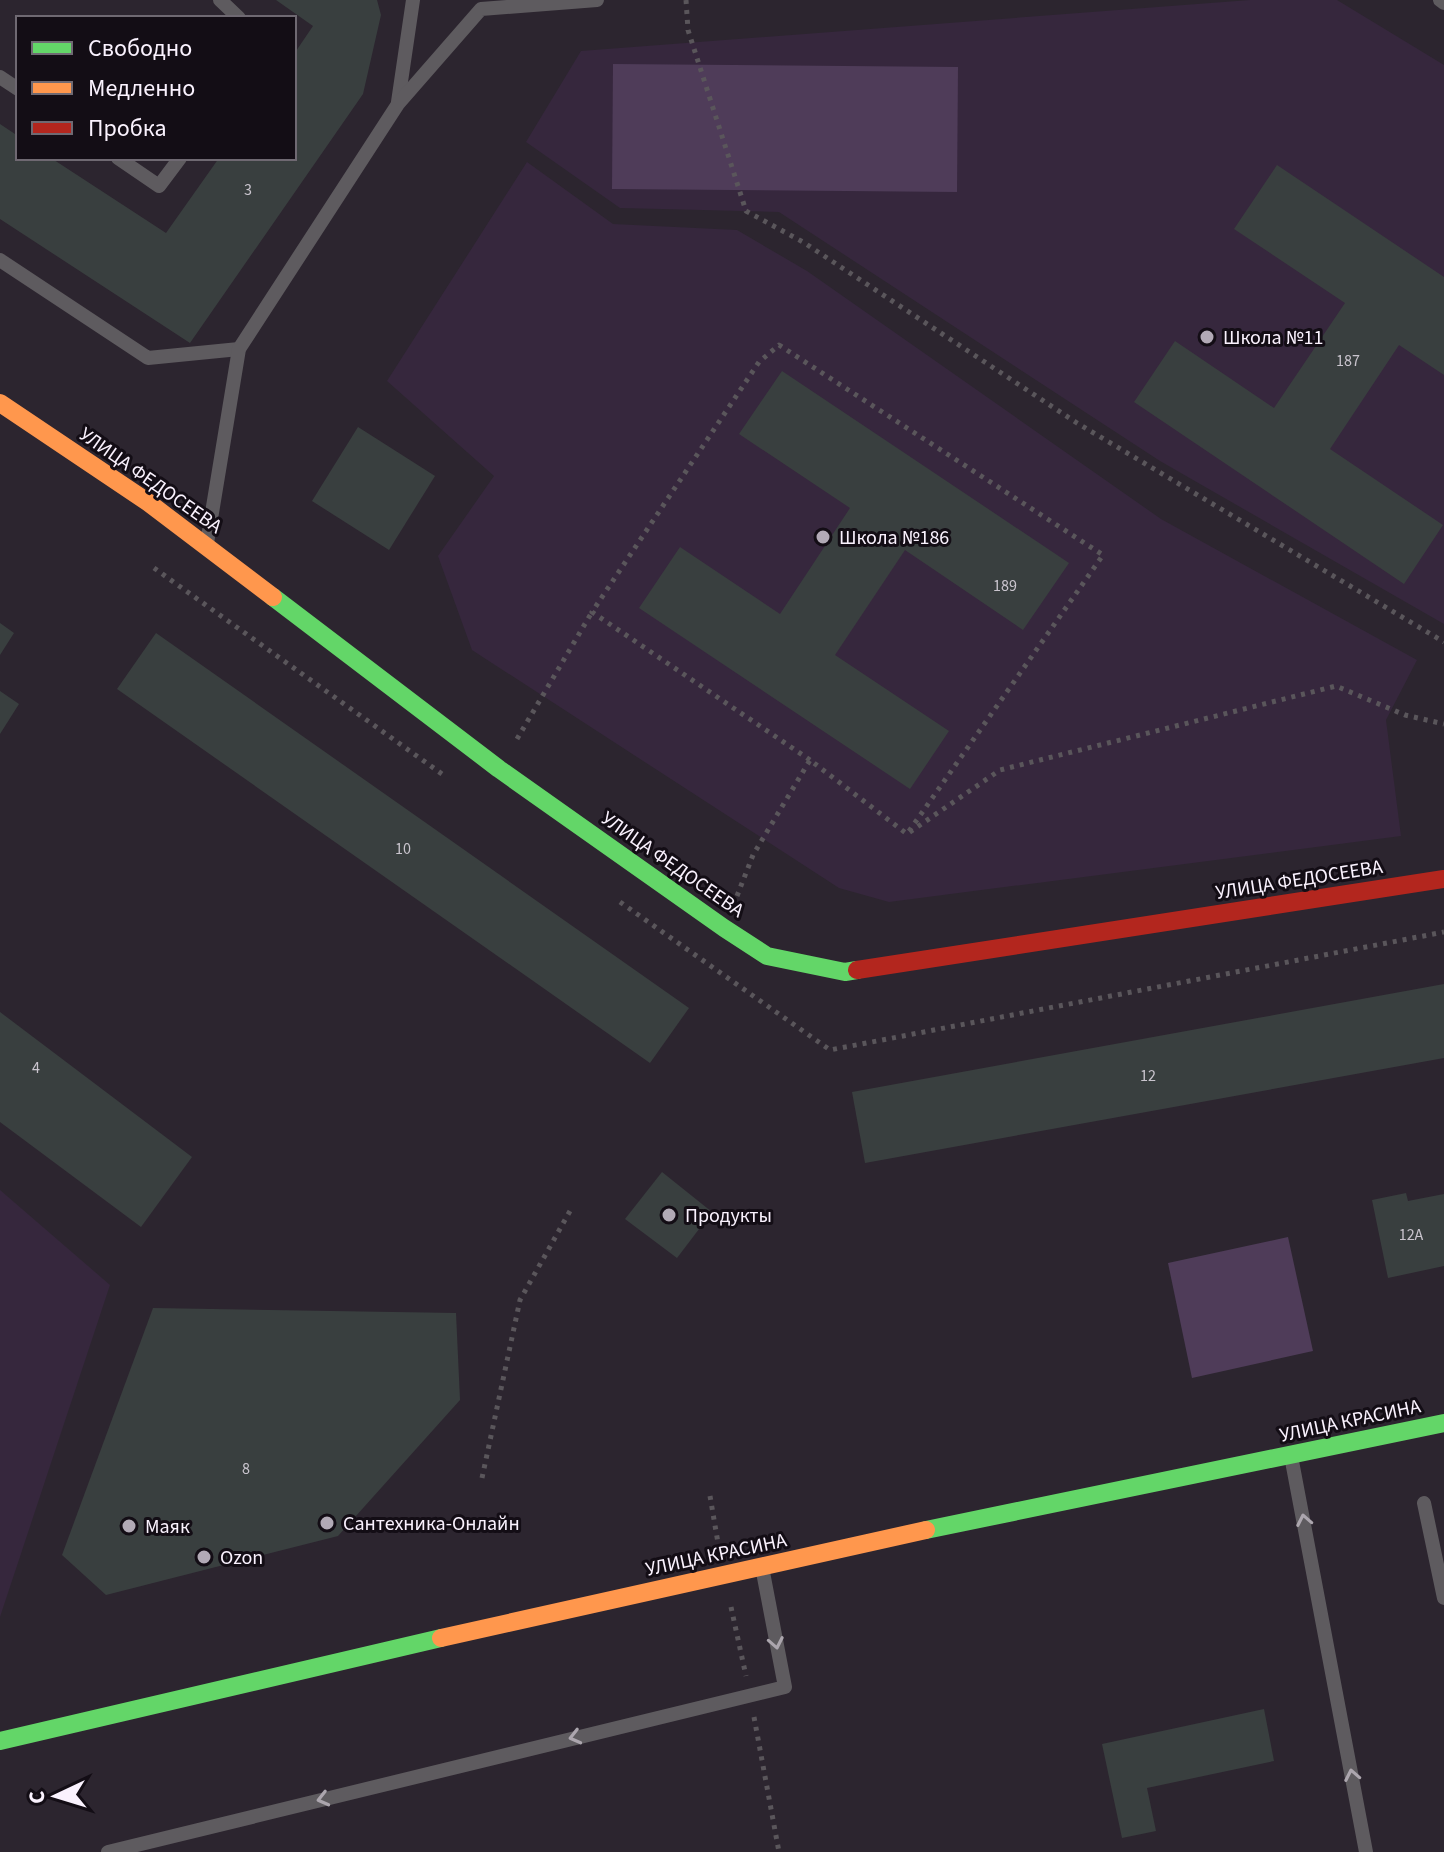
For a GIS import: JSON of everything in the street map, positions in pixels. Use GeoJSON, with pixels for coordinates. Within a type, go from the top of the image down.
{"type":"FeatureCollection","features":[{"type":"Feature","properties":{"kind":"street","name":"УЛИЦА ФЕДОСЕЕВА"},"geometry":{"type":"LineString","coordinates":[[0,403],[149,503],[499,769],[767,956],[845,972],[1444,879]]}},
{"type":"Feature","properties":{"kind":"street","name":"УЛИЦА КРАСИНА"},"geometry":{"type":"LineString","coordinates":[[0,1741],[558,1610],[1444,1423]]}},
{"type":"Feature","properties":{"kind":"lane"},"geometry":{"type":"LineString","coordinates":[[220,0],[237,16]]}},
{"type":"Feature","properties":{"kind":"lane"},"geometry":{"type":"LineString","coordinates":[[398,104],[413,0]]}},
{"type":"Feature","properties":{"kind":"lane"},"geometry":{"type":"LineString","coordinates":[[207,546],[239,349],[398,104],[481,9],[597,0]]}},
{"type":"Feature","properties":{"kind":"lane"},"geometry":{"type":"LineString","coordinates":[[121,160],[159,186],[178,160]]}},
{"type":"Feature","properties":{"kind":"lane"},"geometry":{"type":"LineString","coordinates":[[0,260],[148,358],[239,349]]}},
{"type":"Feature","properties":{"kind":"lane"},"geometry":{"type":"LineString","coordinates":[[1290,1455],[1366,1852]]}},
{"type":"Feature","properties":{"kind":"lane"},"geometry":{"type":"LineString","coordinates":[[1424,1503],[1444,1598]]}},
{"type":"Feature","properties":{"kind":"lane"},"geometry":{"type":"LineString","coordinates":[[108,1852],[785,1687],[762,1566]]}},
{"type":"Feature","properties":{"kind":"path"},"geometry":{"type":"LineString","coordinates":[[686,0],[688,30],[746,211],[803,242],[1077,423],[1444,642]]}},
{"type":"Feature","properties":{"kind":"path"},"geometry":{"type":"LineString","coordinates":[[499,769],[592,612],[759,362],[779,345],[1103,555],[907,834]]}},
{"type":"Feature","properties":{"kind":"path"},"geometry":{"type":"LineString","coordinates":[[154,568],[453,782]]}},
{"type":"Feature","properties":{"kind":"path"},"geometry":{"type":"LineString","coordinates":[[592,612],[810,760],[907,834]]}},
{"type":"Feature","properties":{"kind":"path"},"geometry":{"type":"LineString","coordinates":[[907,834],[1000,770],[1336,686],[1405,715],[1444,724]]}},
{"type":"Feature","properties":{"kind":"path"},"geometry":{"type":"LineString","coordinates":[[687,950],[724,928],[753,855],[810,760]]}},
{"type":"Feature","properties":{"kind":"path"},"geometry":{"type":"LineString","coordinates":[[609,894],[830,1050],[1444,932]]}},
{"type":"Feature","properties":{"kind":"path"},"geometry":{"type":"LineString","coordinates":[[482,1478],[520,1300],[570,1211]]}},
{"type":"Feature","properties":{"kind":"shaded area","name":"Школа №11"},"geometry":{"type":"Polygon","coordinates":[[[1250,0],[1337,0],[1444,65],[1444,624],[1160,461],[779,212],[620,208],[526,142],[581,51],[1250,0]]]}},
{"type":"Feature","properties":{"kind":"shaded area"},"geometry":{"type":"Polygon","coordinates":[[[613,64],[958,67],[957,192],[612,189],[613,64]]]}},
{"type":"Feature","properties":{"kind":"shaded area","name":"Школа №186"},"geometry":{"type":"Polygon","coordinates":[[[527,162],[613,224],[737,230],[807,271],[1161,519],[1417,660],[1386,720],[1401,836],[889,902],[839,888],[472,650],[438,556],[494,476],[387,381],[527,162]]]}},
{"type":"Feature","properties":{"kind":"shaded area"},"geometry":{"type":"Polygon","coordinates":[[[0,1190],[110,1285],[0,1617],[0,1190]]]}},
{"type":"Feature","properties":{"kind":"shaded area"},"geometry":{"type":"Polygon","coordinates":[[[1288,1237],[1313,1351],[1192,1378],[1168,1263],[1288,1237]]]}},
{"type":"Feature","properties":{"kind":"building"},"geometry":{"type":"Polygon","coordinates":[[[276,0],[377,0],[381,15],[363,94],[190,343],[0,219],[0,124],[16,135],[16,160],[54,160],[166,233],[218,160],[296,160],[296,51],[313,26],[276,0]]]}},
{"type":"Feature","properties":{"kind":"building"},"geometry":{"type":"Polygon","coordinates":[[[1277,165],[1444,277],[1444,375],[1399,345],[1330,449],[1443,525],[1404,584],[1134,402],[1175,341],[1274,408],[1345,303],[1234,229],[1277,165]]]}},
{"type":"Feature","properties":{"kind":"building"},"geometry":{"type":"Polygon","coordinates":[[[782,371],[1069,563],[1023,630],[905,550],[835,655],[949,731],[910,789],[639,608],[680,547],[780,614],[850,508],[739,434],[782,371]]]}},
{"type":"Feature","properties":{"kind":"building"},"geometry":{"type":"Polygon","coordinates":[[[358,427],[435,476],[389,550],[312,501],[358,427]]]}},
{"type":"Feature","properties":{"kind":"building"},"geometry":{"type":"Polygon","coordinates":[[[0,623],[14,633],[0,655],[0,623]]]}},
{"type":"Feature","properties":{"kind":"building"},"geometry":{"type":"Polygon","coordinates":[[[156,633],[689,1008],[650,1063],[117,689],[156,633]]]}},
{"type":"Feature","properties":{"kind":"building"},"geometry":{"type":"Polygon","coordinates":[[[0,691],[19,704],[0,734],[0,691]]]}},
{"type":"Feature","properties":{"kind":"building"},"geometry":{"type":"Polygon","coordinates":[[[1444,984],[1444,1058],[865,1163],[852,1092],[1444,984]]]}},
{"type":"Feature","properties":{"kind":"building"},"geometry":{"type":"Polygon","coordinates":[[[0,1012],[192,1157],[141,1227],[0,1122],[0,1012]]]}},
{"type":"Feature","properties":{"kind":"building","name":"Продукты"},"geometry":{"type":"Polygon","coordinates":[[[662,1172],[712,1212],[677,1258],[625,1219],[662,1172]]]}},
{"type":"Feature","properties":{"kind":"building"},"geometry":{"type":"Polygon","coordinates":[[[1406,1193],[1408,1201],[1444,1194],[1444,1266],[1388,1278],[1372,1200],[1406,1193]]]}},
{"type":"Feature","properties":{"kind":"building"},"geometry":{"type":"Polygon","coordinates":[[[153,1308],[456,1313],[460,1400],[338,1536],[106,1595],[62,1555],[153,1308]]]}},
{"type":"Feature","properties":{"kind":"building"},"geometry":{"type":"Polygon","coordinates":[[[1264,1709],[1274,1761],[1147,1788],[1156,1831],[1122,1838],[1102,1744],[1264,1709]]]}},
{"type":"Feature","properties":{"kind":"traffic: fast"},"geometry":{"type":"LineString","coordinates":[[273,597],[499,769],[767,956],[845,972],[857,970]]}},
{"type":"Feature","properties":{"kind":"traffic: fast"},"geometry":{"type":"LineString","coordinates":[[926,1530],[1444,1423]]}},
{"type":"Feature","properties":{"kind":"traffic: fast"},"geometry":{"type":"LineString","coordinates":[[0,1741],[441,1638]]}},
{"type":"Feature","properties":{"kind":"traffic: slow"},"geometry":{"type":"LineString","coordinates":[[0,403],[149,503],[273,597]]}},
{"type":"Feature","properties":{"kind":"traffic: slow"},"geometry":{"type":"LineString","coordinates":[[441,1638],[926,1530]]}},
{"type":"Feature","properties":{"kind":"traffic: jam"},"geometry":{"type":"LineString","coordinates":[[857,970],[1444,879]]}},
{"type":"Feature","properties":{"kind":"place","name":"Школа №11"},"geometry":{"type":"Point","coordinates":[1207,337]}},
{"type":"Feature","properties":{"kind":"place","name":"Школа №186"},"geometry":{"type":"Point","coordinates":[823,537]}},
{"type":"Feature","properties":{"kind":"place","name":"Продукты"},"geometry":{"type":"Point","coordinates":[669,1215]}},
{"type":"Feature","properties":{"kind":"place","name":"Сантехника-Онлайн"},"geometry":{"type":"Point","coordinates":[327,1523]}},
{"type":"Feature","properties":{"kind":"place","name":"Маяк"},"geometry":{"type":"Point","coordinates":[129,1526]}},
{"type":"Feature","properties":{"kind":"place","name":"Ozon"},"geometry":{"type":"Point","coordinates":[204,1557]}}]}
